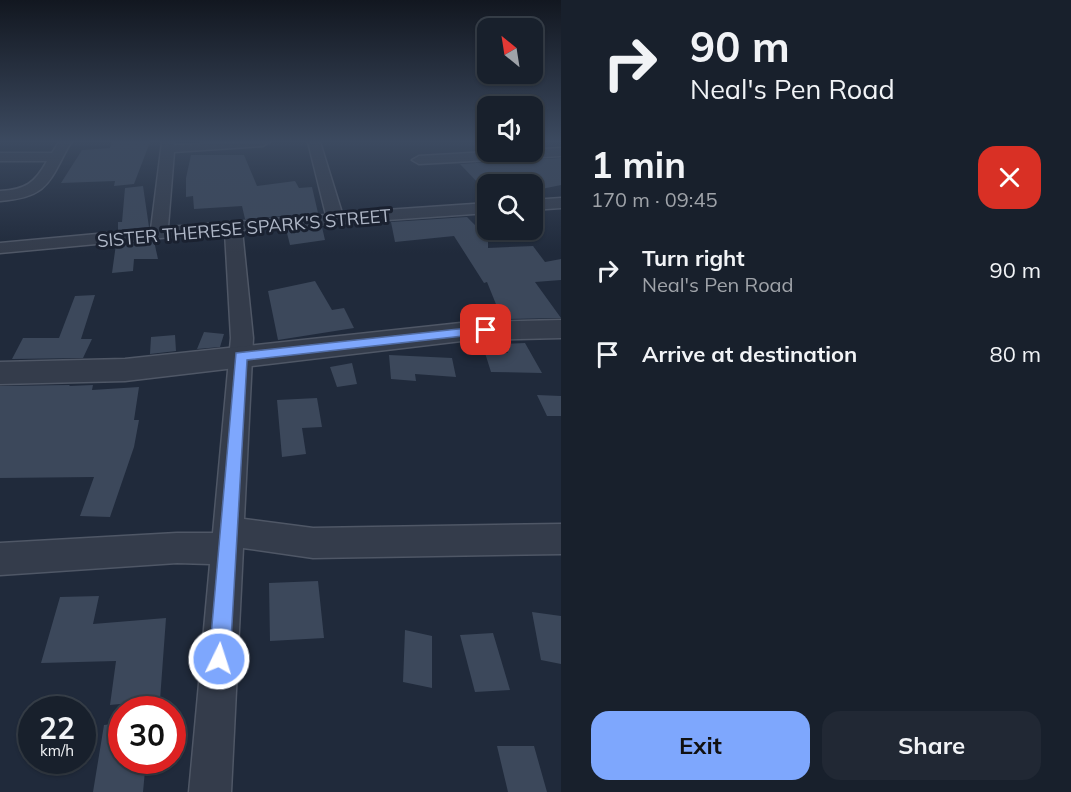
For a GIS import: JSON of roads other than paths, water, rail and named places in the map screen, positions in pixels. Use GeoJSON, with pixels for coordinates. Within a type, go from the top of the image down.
{"type":"FeatureCollection","features":[{"type":"Feature","properties":{"kind":"street"},"geometry":{"type":"LineString","coordinates":[[0,196],[29,193],[40,187],[44,179]]}},
{"type":"Feature","properties":{"kind":"street"},"geometry":{"type":"LineString","coordinates":[[159,235],[164,179]]}},
{"type":"Feature","properties":{"kind":"street"},"geometry":{"type":"LineString","coordinates":[[324,179],[336,220]]}},
{"type":"Feature","properties":{"kind":"street"},"geometry":{"type":"LineString","coordinates":[[543,204],[561,203]]}},
{"type":"Feature","properties":{"kind":"street","name":"SISTER THERESE SPARK'S STREET"},"geometry":{"type":"LineString","coordinates":[[0,248],[159,235],[233,226],[477,209]]}},
{"type":"Feature","properties":{"kind":"street"},"geometry":{"type":"LineString","coordinates":[[210,792],[241,356],[233,226]]}},
{"type":"Feature","properties":{"kind":"street"},"geometry":{"type":"LineString","coordinates":[[0,373],[114,371],[470,331],[561,329]]}},
{"type":"Feature","properties":{"kind":"street"},"geometry":{"type":"LineString","coordinates":[[0,559],[177,548],[228,540],[313,543],[561,539]]}}]}
